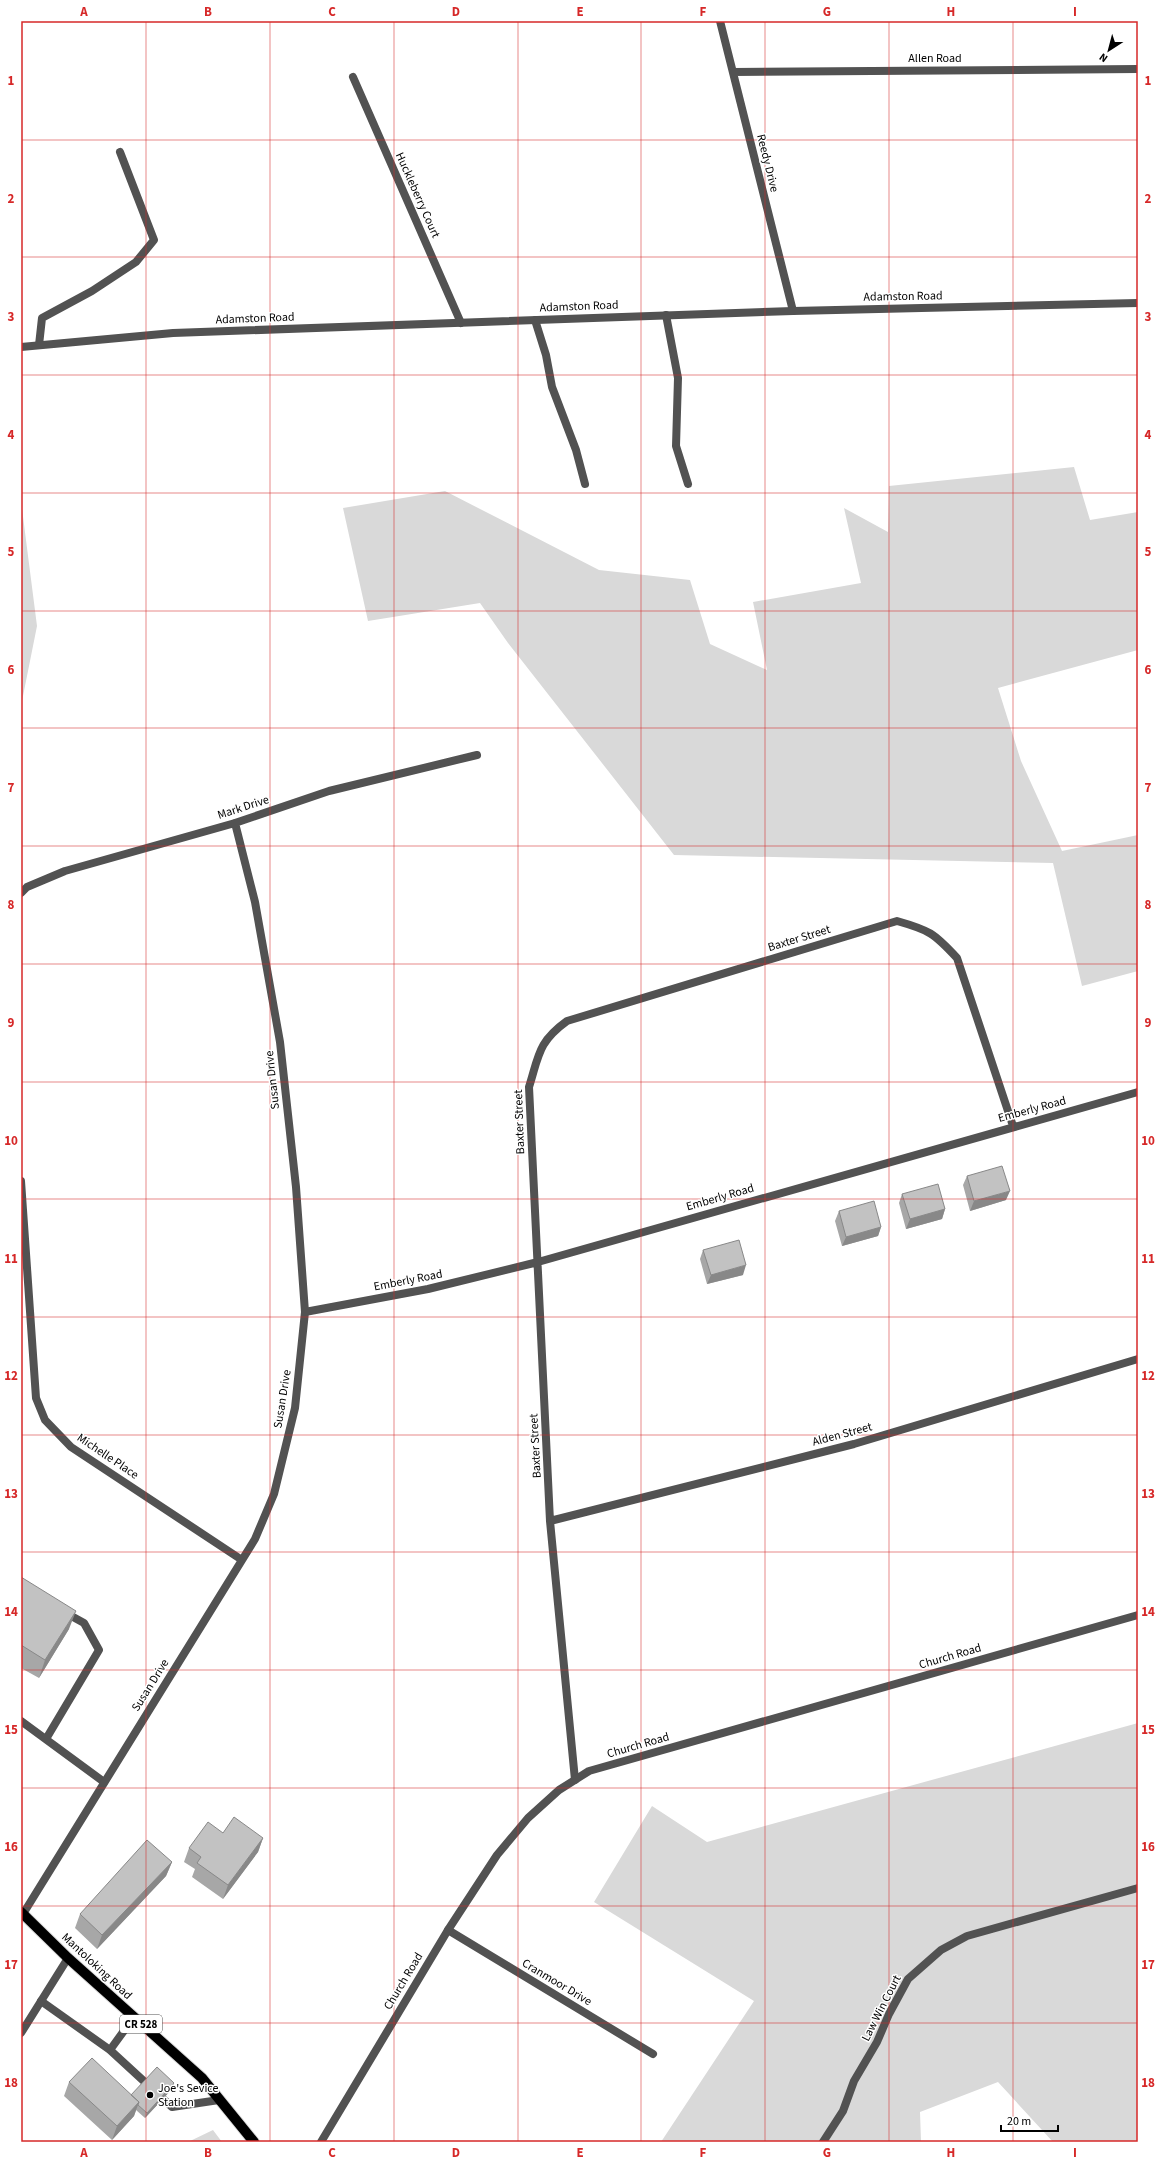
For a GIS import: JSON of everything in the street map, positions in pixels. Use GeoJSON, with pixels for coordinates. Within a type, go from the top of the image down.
{"type":"FeatureCollection","features":[{"type":"Feature","properties":{"kind":"main road","name":"Mantoloking Road"},"geometry":{"type":"LineString","coordinates":[[22,1913],[68,1958],[202,2078],[254,2142]]}},
{"type":"Feature","properties":{"kind":"street","name":"Reedy Drive"},"geometry":{"type":"LineString","coordinates":[[720,21],[793,311]]}},
{"type":"Feature","properties":{"kind":"street","name":"Allen Road"},"geometry":{"type":"LineString","coordinates":[[733,72],[1138,69]]}},
{"type":"Feature","properties":{"kind":"street","name":"Huckleberry Court"},"geometry":{"type":"LineString","coordinates":[[353,77],[461,323]]}},
{"type":"Feature","properties":{"kind":"street"},"geometry":{"type":"LineString","coordinates":[[40,345],[42,318],[92,291],[136,262],[154,240],[120,152]]}},
{"type":"Feature","properties":{"kind":"street","name":"Adamston Road"},"geometry":{"type":"LineString","coordinates":[[21,347],[173,333],[793,311],[1138,303]]}},
{"type":"Feature","properties":{"kind":"street"},"geometry":{"type":"LineString","coordinates":[[666,315],[678,378],[676,446],[688,484]]}},
{"type":"Feature","properties":{"kind":"street"},"geometry":{"type":"LineString","coordinates":[[535,320],[546,355],[552,388],[576,450],[584,484]]}},
{"type":"Feature","properties":{"kind":"street","name":"Mark Drive"},"geometry":{"type":"LineString","coordinates":[[21,893],[26,887],[64,871],[235,823],[329,791],[477,755]]}},
{"type":"Feature","properties":{"kind":"street","name":"Susan Drive"},"geometry":{"type":"LineString","coordinates":[[22,1913],[255,1540],[274,1494],[295,1408],[305,1312],[296,1187],[280,1042],[254,902],[235,823]]}},
{"type":"Feature","properties":{"kind":"street","name":"Baxter Street"},"geometry":{"type":"LineString","coordinates":[[575,1780],[550,1521],[528,1087],[542,1044],[551,1033],[572,1019],[896,922],[925,929],[940,940],[957,958],[1013,1126]]}},
{"type":"Feature","properties":{"kind":"street","name":"Emberly Road"},"geometry":{"type":"LineString","coordinates":[[305,1312],[428,1289],[538,1262],[1013,1126],[1138,1092]]}},
{"type":"Feature","properties":{"kind":"street","name":"Michelle Place"},"geometry":{"type":"LineString","coordinates":[[21,1181],[36,1398],[45,1420],[71,1447],[242,1560]]}},
{"type":"Feature","properties":{"kind":"street","name":"Alden Street"},"geometry":{"type":"LineString","coordinates":[[550,1521],[854,1444],[1138,1360]]}},
{"type":"Feature","properties":{"kind":"street"},"geometry":{"type":"LineString","coordinates":[[46,1739],[99,1650],[84,1623],[56,1608]]}},
{"type":"Feature","properties":{"kind":"street","name":"Church Road"},"geometry":{"type":"LineString","coordinates":[[321,2142],[448,1930],[497,1855],[528,1818],[559,1790],[589,1771],[1138,1614]]}},
{"type":"Feature","properties":{"kind":"street"},"geometry":{"type":"LineString","coordinates":[[21,1721],[104,1782]]}},
{"type":"Feature","properties":{"kind":"street","name":"Law Win Court"},"geometry":{"type":"LineString","coordinates":[[823,2142],[843,2111],[854,2081],[877,2042],[889,2014],[908,1979],[941,1950],[967,1936],[1138,1888]]}},
{"type":"Feature","properties":{"kind":"street","name":"Cranmoor Drive"},"geometry":{"type":"LineString","coordinates":[[448,1930],[654,2054]]}},
{"type":"Feature","properties":{"kind":"street"},"geometry":{"type":"LineString","coordinates":[[21,2033],[68,1958]]}},
{"type":"Feature","properties":{"kind":"street"},"geometry":{"type":"LineString","coordinates":[[41,2001],[110,2050],[172,2107],[220,2100]]}},
{"type":"Feature","properties":{"kind":"street"},"geometry":{"type":"LineString","coordinates":[[110,2050],[134,2017]]}},
{"type":"Feature","properties":{"kind":"shaded area"},"geometry":{"type":"Polygon","coordinates":[[[1074,467],[1090,520],[1138,512],[1138,650],[998,688],[1021,761],[1062,851],[1138,835],[1138,971],[1082,986],[1053,863],[674,855],[508,643],[480,603],[368,621],[343,508],[445,491],[599,570],[690,580],[710,644],[767,670],[753,602],[861,583],[844,508],[888,532],[889,486],[1074,467]]]}},
{"type":"Feature","properties":{"kind":"shaded area"},"geometry":{"type":"Polygon","coordinates":[[[21,501],[37,626],[21,706],[21,501]]]}},
{"type":"Feature","properties":{"kind":"shaded area"},"geometry":{"type":"Polygon","coordinates":[[[1138,1723],[1138,2142],[1053,2142],[998,2082],[920,2112],[921,2142],[661,2142],[754,2001],[594,1902],[652,1806],[707,1842],[1138,1723]]]}},
{"type":"Feature","properties":{"kind":"shaded area"},"geometry":{"type":"Polygon","coordinates":[[[213,2130],[222,2142],[188,2142],[213,2130]]]}},
{"type":"Feature","properties":{"kind":"building"},"geometry":{"type":"Polygon","coordinates":[[[1002,1166],[1010,1191],[974,1201],[967,1176],[1002,1166]]]}},
{"type":"Feature","properties":{"kind":"building"},"geometry":{"type":"Polygon","coordinates":[[[938,1184],[945,1209],[910,1219],[902,1194],[938,1184]]]}},
{"type":"Feature","properties":{"kind":"building"},"geometry":{"type":"Polygon","coordinates":[[[874,1201],[881,1227],[846,1237],[839,1211],[874,1201]]]}},
{"type":"Feature","properties":{"kind":"building"},"geometry":{"type":"Polygon","coordinates":[[[739,1240],[746,1265],[711,1275],[703,1250],[739,1240]]]}},
{"type":"Feature","properties":{"kind":"building"},"geometry":{"type":"Polygon","coordinates":[[[21,1577],[76,1611],[45,1660],[21,1645],[21,1577]]]}},
{"type":"Feature","properties":{"kind":"building"},"geometry":{"type":"Polygon","coordinates":[[[234,1817],[263,1838],[228,1885],[197,1863],[201,1857],[189,1848],[208,1822],[223,1833],[234,1817]]]}},
{"type":"Feature","properties":{"kind":"building"},"geometry":{"type":"Polygon","coordinates":[[[147,1840],[172,1862],[102,1935],[80,1914],[147,1840]]]}},
{"type":"Feature","properties":{"kind":"building"},"geometry":{"type":"Polygon","coordinates":[[[92,2058],[139,2102],[117,2126],[69,2082],[92,2058]]]}},
{"type":"Feature","properties":{"kind":"building","name":"Joe's Sevice Station"},"geometry":{"type":"Polygon","coordinates":[[[157,2067],[174,2083],[147,2113],[138,2105],[139,2102],[131,2095],[157,2067]]]}},
{"type":"Feature","properties":{"kind":"place","name":"Joe's Sevice Station"},"geometry":{"type":"Point","coordinates":[150,2095]}}]}
